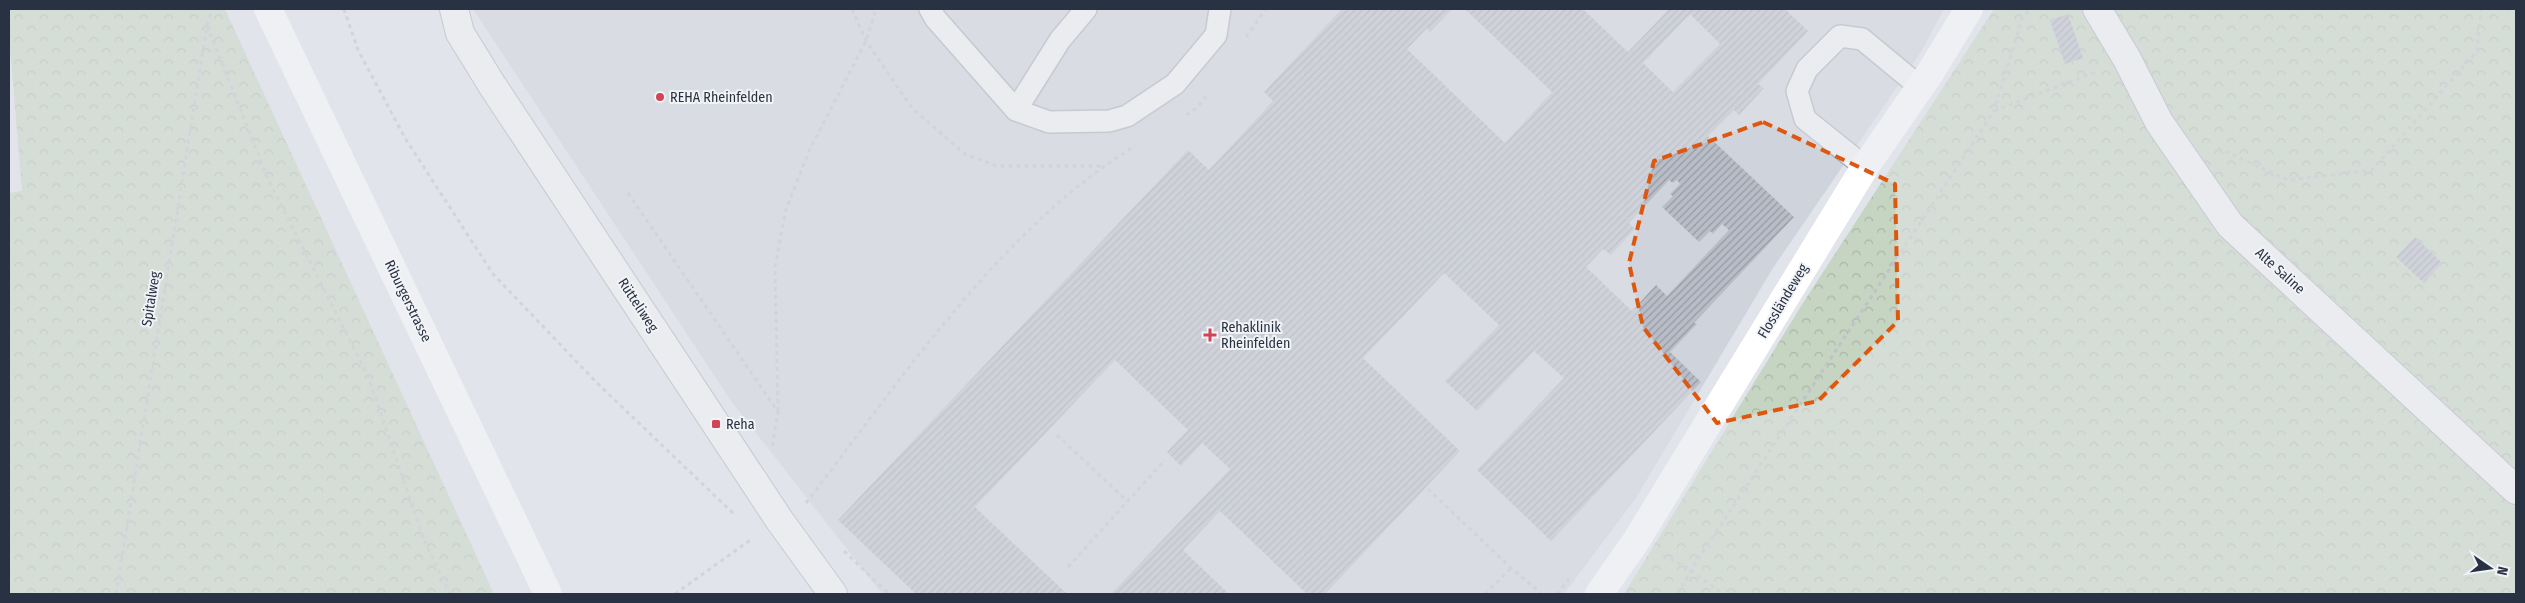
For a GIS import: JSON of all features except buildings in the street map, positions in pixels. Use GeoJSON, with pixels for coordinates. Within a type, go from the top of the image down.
{"type":"FeatureCollection","features":[{"type":"Feature","properties":{"kind":"street","name":"Riburgerstrasse"},"geometry":{"type":"LineString","coordinates":[[268,9],[548,594]]}},
{"type":"Feature","properties":{"kind":"street","name":"Rütteliweg"},"geometry":{"type":"LineString","coordinates":[[454,9],[460,33],[479,64],[780,521],[834,594]]}},
{"type":"Feature","properties":{"kind":"street","name":"Flossländeweg"},"geometry":{"type":"LineString","coordinates":[[1599,594],[1636,541],[1865,167],[1920,87],[1969,9]]}},
{"type":"Feature","properties":{"kind":"street","name":"Alte Saline"},"geometry":{"type":"LineString","coordinates":[[2097,9],[2127,59],[2159,122],[2230,226],[2345,330],[2516,490]]}},
{"type":"Feature","properties":{"kind":"lane"},"geometry":{"type":"LineString","coordinates":[[930,9],[935,18],[1016,110],[1049,122],[1109,121],[1127,116],[1175,84],[1216,34],[1220,9]]}},
{"type":"Feature","properties":{"kind":"lane"},"geometry":{"type":"LineString","coordinates":[[1016,110],[1060,40],[1086,9]]}},
{"type":"Feature","properties":{"kind":"lane"},"geometry":{"type":"LineString","coordinates":[[1865,167],[1805,119],[1797,91],[1807,69],[1840,36],[1862,39],[1920,87]]}},
{"type":"Feature","properties":{"kind":"path","name":"Spitalweg"},"geometry":{"type":"LineString","coordinates":[[116,594],[207,26],[212,9]]}},
{"type":"Feature","properties":{"kind":"path"},"geometry":{"type":"LineString","coordinates":[[344,9],[358,50],[405,138],[493,274],[596,382],[736,516]]}},
{"type":"Feature","properties":{"kind":"path"},"geometry":{"type":"LineString","coordinates":[[852,9],[866,41],[912,108],[965,154],[997,166],[1102,166]]}},
{"type":"Feature","properties":{"kind":"path"},"geometry":{"type":"LineString","coordinates":[[770,456],[778,412],[775,267],[786,209],[810,149],[866,41],[876,9]]}},
{"type":"Feature","properties":{"kind":"path"},"geometry":{"type":"LineString","coordinates":[[1243,42],[1266,9]]}},
{"type":"Feature","properties":{"kind":"path"},"geometry":{"type":"LineString","coordinates":[[1678,594],[1690,570],[1994,111],[2022,18],[2030,9]]}},
{"type":"Feature","properties":{"kind":"path"},"geometry":{"type":"LineString","coordinates":[[2210,145],[2288,180],[2372,170],[2476,51],[2481,9]]}},
{"type":"Feature","properties":{"kind":"path"},"geometry":{"type":"LineString","coordinates":[[2507,9],[2516,12]]}},
{"type":"Feature","properties":{"kind":"path"},"geometry":{"type":"LineString","coordinates":[[207,26],[269,181],[368,376],[424,540],[450,594]]}},
{"type":"Feature","properties":{"kind":"path"},"geometry":{"type":"LineString","coordinates":[[1994,111],[2127,59]]}},
{"type":"Feature","properties":{"kind":"path"},"geometry":{"type":"LineString","coordinates":[[1182,117],[1198,107],[1210,91]]}},
{"type":"Feature","properties":{"kind":"path"},"geometry":{"type":"LineString","coordinates":[[780,521],[805,504],[942,327],[1018,239],[1102,166],[1142,142]]}},
{"type":"Feature","properties":{"kind":"path"},"geometry":{"type":"LineString","coordinates":[[628,193],[778,412]]}},
{"type":"Feature","properties":{"kind":"path"},"geometry":{"type":"LineString","coordinates":[[1057,435],[1127,501]]}},
{"type":"Feature","properties":{"kind":"path"},"geometry":{"type":"LineString","coordinates":[[1068,567],[1165,460]]}},
{"type":"Feature","properties":{"kind":"path"},"geometry":{"type":"LineString","coordinates":[[1428,489],[1511,568],[1542,594]]}},
{"type":"Feature","properties":{"kind":"path"},"geometry":{"type":"LineString","coordinates":[[799,496],[811,511]]}},
{"type":"Feature","properties":{"kind":"path"},"geometry":{"type":"LineString","coordinates":[[675,594],[757,536]]}},
{"type":"Feature","properties":{"kind":"path"},"geometry":{"type":"LineString","coordinates":[[1636,541],[1690,570],[1723,594]]}},
{"type":"Feature","properties":{"kind":"path"},"geometry":{"type":"LineString","coordinates":[[840,546],[889,594]]}},
{"type":"Feature","properties":{"kind":"path"},"geometry":{"type":"LineString","coordinates":[[1484,594],[1511,568]]}},
{"type":"Feature","properties":{"kind":"highlighted area"},"geometry":{"type":"Polygon","coordinates":[[[1763,122],[1895,184],[1898,321],[1818,401],[1717,423],[1643,327],[1629,263],[1654,161],[1763,122]]]}},
{"type":"Feature","properties":{"kind":"shaded area","name":"Rehaklinik Rheinfelden"},"geometry":{"type":"Polygon","coordinates":[[[473,9],[1944,9],[1921,52],[1773,268],[1636,498],[1564,594],[882,594],[731,401],[473,9]]]}},
{"type":"Feature","properties":{"kind":"green space"},"geometry":{"type":"Polygon","coordinates":[[[9,9],[225,9],[494,594],[9,594],[9,193],[22,191],[9,35],[9,9]]]}},
{"type":"Feature","properties":{"kind":"green space"},"geometry":{"type":"Polygon","coordinates":[[[1994,9],[2516,9],[2516,594],[1624,594],[1803,303],[1994,9]]]}},
{"type":"Feature","properties":{"kind":"place","name":"REHA Rheinfelden"},"geometry":{"type":"Point","coordinates":[660,97]}},
{"type":"Feature","properties":{"kind":"place","name":"Rehaklinik Rheinfelden"},"geometry":{"type":"Point","coordinates":[1210,335]}},
{"type":"Feature","properties":{"kind":"place","name":"Reha"},"geometry":{"type":"Point","coordinates":[716,424]}}]}
